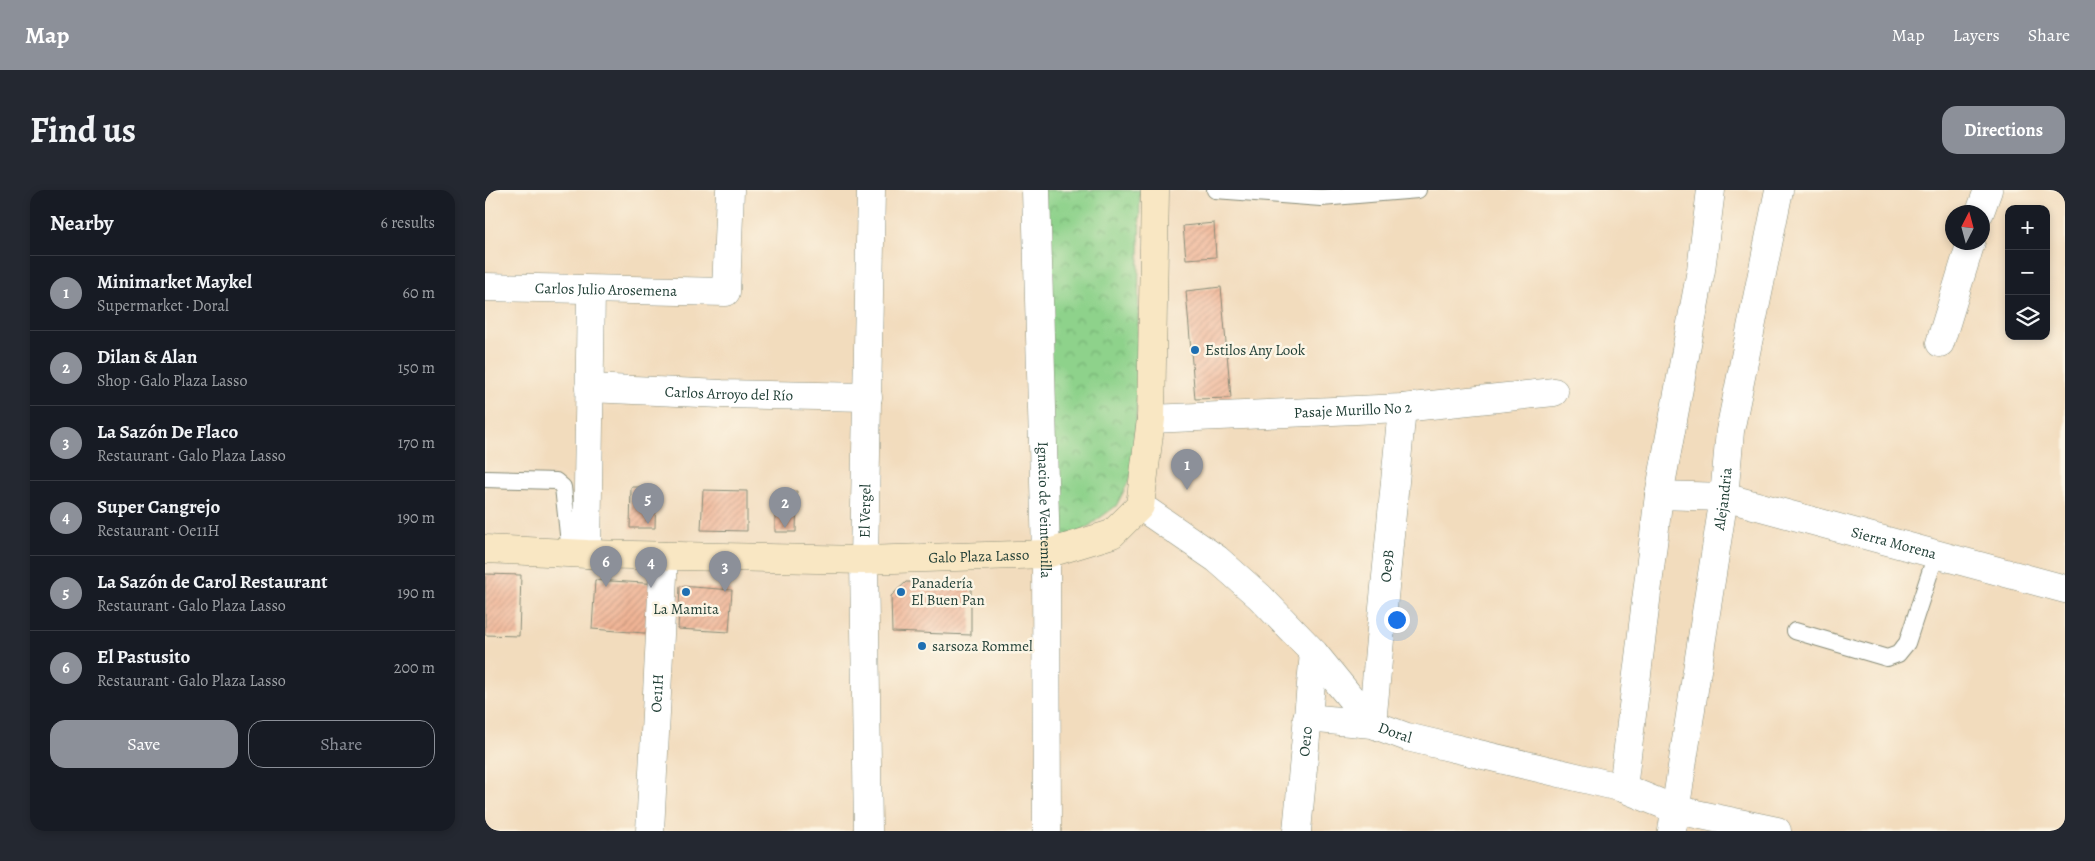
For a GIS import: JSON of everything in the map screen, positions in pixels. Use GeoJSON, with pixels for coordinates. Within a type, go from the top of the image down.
{"type":"FeatureCollection","features":[{"type":"Feature","properties":{"kind":"street","name":"Carlos Julio Arosemena"},"geometry":{"type":"LineString","coordinates":[[485,287],[591,291],[727,292],[730,190]]}},
{"type":"Feature","properties":{"kind":"street","name":"El Vergel"},"geometry":{"type":"LineString","coordinates":[[868,831],[864,560],[871,190]]}},
{"type":"Feature","properties":{"kind":"street","name":"Ignacio de Veintemilla"},"geometry":{"type":"LineString","coordinates":[[1036,190],[1046,554],[1047,831]]}},
{"type":"Feature","properties":{"kind":"street"},"geometry":{"type":"LineString","coordinates":[[1140,506],[1151,419],[1155,190]]}},
{"type":"Feature","properties":{"kind":"street"},"geometry":{"type":"LineString","coordinates":[[1623,788],[1659,495],[1701,270],[1711,190]]}},
{"type":"Feature","properties":{"kind":"street","name":"Alejandria"},"geometry":{"type":"LineString","coordinates":[[1675,821],[1724,497],[1730,431],[1779,190]]}},
{"type":"Feature","properties":{"kind":"street"},"geometry":{"type":"LineString","coordinates":[[1983,205],[1987,190]]}},
{"type":"Feature","properties":{"kind":"street"},"geometry":{"type":"LineString","coordinates":[[1940,342],[1969,250]]}},
{"type":"Feature","properties":{"kind":"street"},"geometry":{"type":"LineString","coordinates":[[579,553],[589,388],[591,291]]}},
{"type":"Feature","properties":{"kind":"street","name":"Carlos Arroyo del Río"},"geometry":{"type":"LineString","coordinates":[[589,388],[722,394],[868,397]]}},
{"type":"Feature","properties":{"kind":"street","name":"Pasaje Murillo No 2"},"geometry":{"type":"LineString","coordinates":[[1151,419],[1402,408],[1554,392]]}},
{"type":"Feature","properties":{"kind":"street","name":"Oe9B"},"geometry":{"type":"LineString","coordinates":[[1372,724],[1402,408]]}},
{"type":"Feature","properties":{"kind":"street","name":"Sierra Morena"},"geometry":{"type":"LineString","coordinates":[[1659,495],[1724,497],[2065,589]]}},
{"type":"Feature","properties":{"kind":"street","name":"Galo Plaza Lasso"},"geometry":{"type":"LineString","coordinates":[[485,549],[664,556],[864,560],[1046,554],[1111,534],[1140,506]]}},
{"type":"Feature","properties":{"kind":"street","name":"Doral"},"geometry":{"type":"LineString","coordinates":[[1140,506],[1217,560],[1260,597],[1314,653],[1372,724],[1407,737],[1623,788],[1675,821],[1777,831]]}},
{"type":"Feature","properties":{"kind":"street","name":"Oe11H"},"geometry":{"type":"LineString","coordinates":[[650,831],[664,556]]}},
{"type":"Feature","properties":{"kind":"street","name":"Oe10"},"geometry":{"type":"LineString","coordinates":[[1297,831],[1314,653]]}},
{"type":"Feature","properties":{"kind":"street"},"geometry":{"type":"LineString","coordinates":[[1307,718],[1372,724]]}},
{"type":"Feature","properties":{"kind":"lane"},"geometry":{"type":"LineString","coordinates":[[1215,190],[1321,198],[1419,190]]}},
{"type":"Feature","properties":{"kind":"lane"},"geometry":{"type":"LineString","coordinates":[[485,479],[555,482],[563,487],[579,553]]}},
{"type":"Feature","properties":{"kind":"lane"},"geometry":{"type":"LineString","coordinates":[[1795,631],[1887,658],[1898,654],[1907,643],[1936,554]]}},
{"type":"Feature","properties":{"kind":"green space"},"geometry":{"type":"Polygon","coordinates":[[[1039,190],[1140,190],[1137,399],[1133,473],[1116,506],[1082,531],[1049,541],[1039,190]]]}},
{"type":"Feature","properties":{"kind":"building"},"geometry":{"type":"Polygon","coordinates":[[[1214,223],[1216,257],[1186,259],[1183,226],[1214,223]]]}},
{"type":"Feature","properties":{"kind":"building"},"geometry":{"type":"Polygon","coordinates":[[[1221,287],[1231,398],[1195,399],[1186,291],[1221,287]]]}},
{"type":"Feature","properties":{"kind":"building"},"geometry":{"type":"Polygon","coordinates":[[[631,487],[656,487],[655,528],[630,528],[631,487]]]}},
{"type":"Feature","properties":{"kind":"building"},"geometry":{"type":"Polygon","coordinates":[[[703,490],[747,491],[747,531],[701,530],[703,490]]]}},
{"type":"Feature","properties":{"kind":"building"},"geometry":{"type":"Polygon","coordinates":[[[797,491],[796,532],[775,532],[775,492],[797,491]]]}},
{"type":"Feature","properties":{"kind":"building"},"geometry":{"type":"Polygon","coordinates":[[[485,574],[521,575],[519,636],[485,635],[485,574]]]}},
{"type":"Feature","properties":{"kind":"building"},"geometry":{"type":"Polygon","coordinates":[[[595,580],[660,584],[657,634],[592,629],[595,580]]]}},
{"type":"Feature","properties":{"kind":"building"},"geometry":{"type":"Polygon","coordinates":[[[906,582],[971,583],[971,635],[892,632],[891,596],[906,582]]]}},
{"type":"Feature","properties":{"kind":"building"},"geometry":{"type":"Polygon","coordinates":[[[680,586],[732,590],[729,632],[678,629],[680,586]]]}},
{"type":"Feature","properties":{"kind":"place","name":"Estilos Any Look"},"geometry":{"type":"Point","coordinates":[1195,350]}},
{"type":"Feature","properties":{"kind":"place","name":"Minimarket Maykel"},"geometry":{"type":"Point","coordinates":[1187,490]}},
{"type":"Feature","properties":{"kind":"place","name":"La Sazón de Carol Restaurant"},"geometry":{"type":"Point","coordinates":[648,524]}},
{"type":"Feature","properties":{"kind":"place","name":"Dilan & Alan"},"geometry":{"type":"Point","coordinates":[785,528]}},
{"type":"Feature","properties":{"kind":"place","name":"El Pastusito"},"geometry":{"type":"Point","coordinates":[606,587]}},
{"type":"Feature","properties":{"kind":"place","name":"Super Cangrejo"},"geometry":{"type":"Point","coordinates":[651,588]}},
{"type":"Feature","properties":{"kind":"place","name":"La Mamita"},"geometry":{"type":"Point","coordinates":[686,592]}},
{"type":"Feature","properties":{"kind":"place","name":"La Sazón De Flaco"},"geometry":{"type":"Point","coordinates":[725,592]}},
{"type":"Feature","properties":{"kind":"place","name":"Panadería El Buen Pan"},"geometry":{"type":"Point","coordinates":[901,592]}},
{"type":"Feature","properties":{"kind":"place","name":"sarsoza Rommel"},"geometry":{"type":"Point","coordinates":[922,646]}}]}
